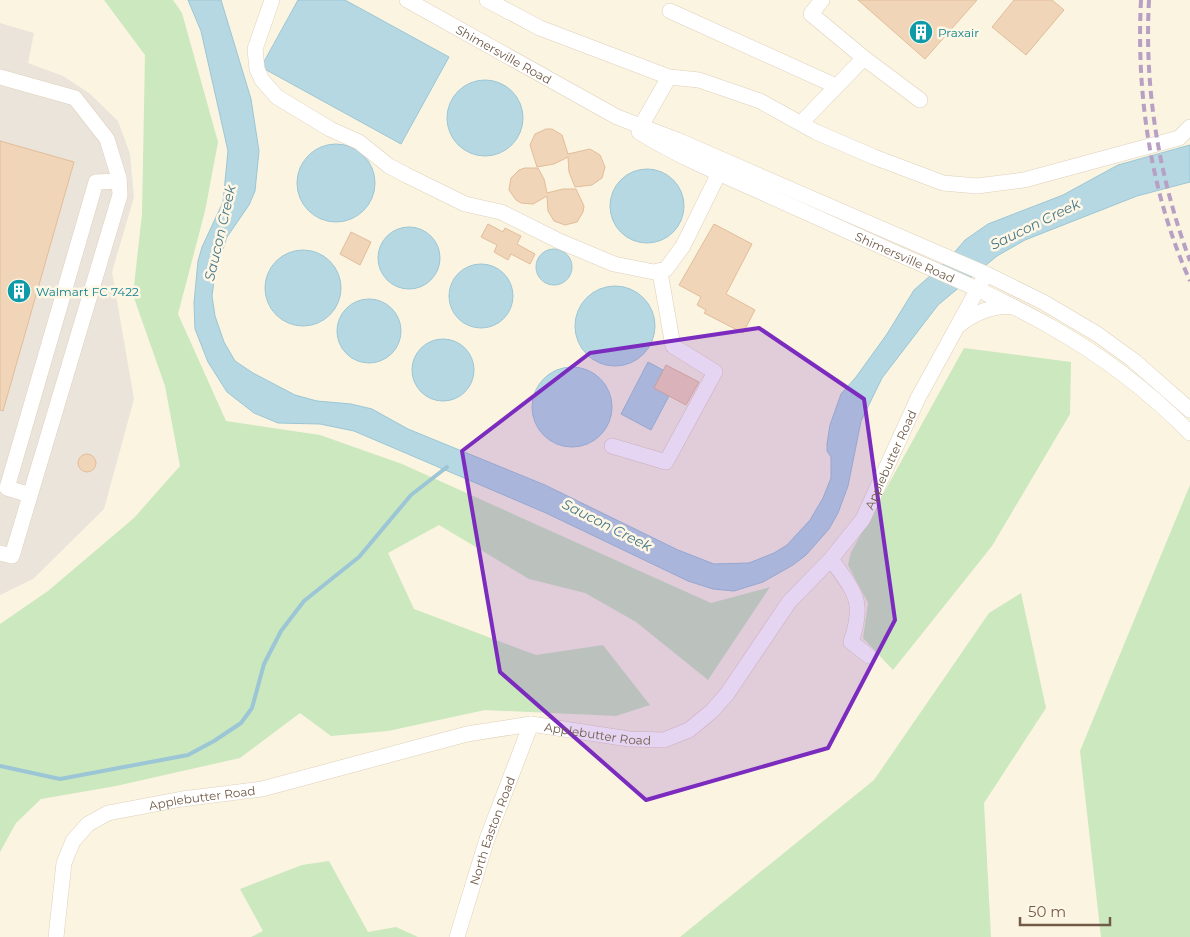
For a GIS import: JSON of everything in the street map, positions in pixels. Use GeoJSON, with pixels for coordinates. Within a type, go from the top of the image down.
{"type":"FeatureCollection","features":[{"type":"Feature","properties":{"kind":"street"},"geometry":{"type":"LineString","coordinates":[[272,0],[255,49],[257,69],[262,80],[277,97],[330,129],[359,142],[389,166],[465,204],[500,212],[559,242],[614,264],[660,272],[666,268],[683,246],[719,173]]}},
{"type":"Feature","properties":{"kind":"street","name":"Shimersville Road"},"geometry":{"type":"LineString","coordinates":[[407,0],[602,109],[663,146],[885,248],[984,291],[1057,328],[1111,365],[1157,401],[1190,433]]}},
{"type":"Feature","properties":{"kind":"street"},"geometry":{"type":"LineString","coordinates":[[487,0],[540,28],[669,78],[699,80],[760,101],[801,123],[874,157],[943,183],[977,186],[1024,180],[1179,138],[1190,127]]}},
{"type":"Feature","properties":{"kind":"street"},"geometry":{"type":"LineString","coordinates":[[822,0],[811,14],[864,58],[920,100]]}},
{"type":"Feature","properties":{"kind":"street"},"geometry":{"type":"LineString","coordinates":[[670,10],[836,86]]}},
{"type":"Feature","properties":{"kind":"street"},"geometry":{"type":"LineString","coordinates":[[801,123],[864,58]]}},
{"type":"Feature","properties":{"kind":"street"},"geometry":{"type":"LineString","coordinates":[[0,78],[75,98],[107,139],[119,182],[120,194],[12,556],[0,553]]}},
{"type":"Feature","properties":{"kind":"street"},"geometry":{"type":"LineString","coordinates":[[641,126],[669,78]]}},
{"type":"Feature","properties":{"kind":"street","name":"Shimersville Road"},"geometry":{"type":"LineString","coordinates":[[602,109],[986,274],[1043,302],[1097,334],[1148,372],[1190,410]]}},
{"type":"Feature","properties":{"kind":"street"},"geometry":{"type":"LineString","coordinates":[[30,495],[7,488],[96,182],[119,182]]}},
{"type":"Feature","properties":{"kind":"street"},"geometry":{"type":"LineString","coordinates":[[612,446],[666,462],[715,372],[673,346],[660,272]]}},
{"type":"Feature","properties":{"kind":"street","name":"Applebutter Road"},"geometry":{"type":"LineString","coordinates":[[56,937],[64,864],[73,840],[88,824],[108,812],[182,799],[262,789],[467,734],[531,724],[629,739],[664,740],[689,730],[712,711],[726,694],[789,602],[831,560],[863,519],[918,398],[968,308],[984,291],[986,274]]}},
{"type":"Feature","properties":{"kind":"street"},"geometry":{"type":"LineString","coordinates":[[955,330],[968,319],[983,311],[1000,307],[1016,307]]}},
{"type":"Feature","properties":{"kind":"street"},"geometry":{"type":"LineString","coordinates":[[831,560],[855,593],[859,620],[851,642],[869,656]]}},
{"type":"Feature","properties":{"kind":"street","name":"North Easton Road"},"geometry":{"type":"LineString","coordinates":[[457,937],[487,839],[531,724]]}},
{"type":"Feature","properties":{"kind":"highlighted area"},"geometry":{"type":"Polygon","coordinates":[[[759,328],[864,399],[895,620],[828,748],[646,800],[500,672],[462,451],[590,353],[759,328]]]}},
{"type":"Feature","properties":{"kind":"shaded area"},"geometry":{"type":"Polygon","coordinates":[[[0,23],[34,33],[28,63],[63,76],[89,93],[118,121],[130,154],[134,197],[112,272],[134,399],[104,509],[33,579],[0,595],[0,23]]]}},
{"type":"Feature","properties":{"kind":"green space"},"geometry":{"type":"Polygon","coordinates":[[[104,0],[173,0],[182,13],[218,142],[205,211],[178,314],[226,421],[320,435],[402,464],[711,603],[770,587],[708,680],[636,622],[585,593],[529,579],[439,525],[388,553],[414,609],[536,655],[603,645],[650,705],[616,716],[485,710],[388,731],[331,736],[300,713],[240,758],[116,786],[41,799],[16,823],[0,852],[0,624],[48,591],[134,518],[180,466],[165,386],[133,295],[142,214],[145,55],[104,0]]]}},
{"type":"Feature","properties":{"kind":"green space"},"geometry":{"type":"Polygon","coordinates":[[[964,348],[1071,362],[1070,414],[992,546],[893,670],[863,638],[868,603],[848,565],[851,552],[964,348]]]}},
{"type":"Feature","properties":{"kind":"green space"},"geometry":{"type":"Polygon","coordinates":[[[1190,485],[1190,937],[1101,937],[1080,751],[1190,485]]]}},
{"type":"Feature","properties":{"kind":"green space"},"geometry":{"type":"Polygon","coordinates":[[[1021,593],[1046,708],[984,803],[991,937],[680,937],[874,780],[989,613],[1021,593]]]}},
{"type":"Feature","properties":{"kind":"green space"},"geometry":{"type":"Polygon","coordinates":[[[329,861],[368,932],[396,927],[418,937],[251,937],[263,931],[240,889],[302,865],[329,861]]]}},
{"type":"Feature","properties":{"kind":"water","name":"Saucon Creek"},"geometry":{"type":"Polygon","coordinates":[[[188,0],[221,0],[251,99],[259,151],[255,191],[249,205],[227,237],[215,273],[212,296],[215,316],[224,342],[235,361],[253,373],[295,395],[317,401],[351,404],[372,409],[408,429],[545,485],[678,550],[714,564],[749,563],[774,553],[787,545],[810,520],[823,498],[831,478],[831,457],[827,451],[827,444],[830,425],[841,394],[856,377],[887,334],[914,290],[947,261],[965,240],[988,224],[1063,195],[1118,165],[1190,145],[1190,182],[1137,196],[1025,240],[997,256],[938,305],[882,378],[861,421],[848,486],[838,513],[829,529],[806,555],[793,565],[763,582],[734,591],[713,589],[688,581],[546,513],[354,431],[320,424],[278,423],[254,413],[227,392],[208,362],[195,329],[194,303],[198,261],[202,247],[223,202],[228,151],[201,31],[188,0]]]}},
{"type":"Feature","properties":{"kind":"water"},"geometry":{"type":"Polygon","coordinates":[[[298,0],[345,0],[449,57],[401,144],[261,67],[298,0]]]}},
{"type":"Feature","properties":{"kind":"water"},"geometry":{"type":"Polygon","coordinates":[[[485,80],[500,83],[512,91],[520,103],[523,118],[520,133],[512,145],[500,153],[485,156],[470,153],[458,145],[450,133],[447,118],[450,103],[458,91],[470,83],[485,80]]]}},
{"type":"Feature","properties":{"kind":"water"},"geometry":{"type":"Polygon","coordinates":[[[336,144],[351,147],[368,161],[372,168],[375,183],[372,198],[358,215],[351,219],[336,222],[321,219],[304,205],[300,198],[297,183],[300,168],[314,151],[321,147],[336,144]]]}},
{"type":"Feature","properties":{"kind":"water"},"geometry":{"type":"Polygon","coordinates":[[[647,169],[668,175],[678,185],[684,206],[678,227],[668,237],[647,243],[626,237],[616,227],[610,206],[616,185],[626,175],[647,169]]]}},
{"type":"Feature","properties":{"kind":"water"},"geometry":{"type":"Polygon","coordinates":[[[409,227],[421,229],[431,236],[438,246],[440,258],[438,270],[431,280],[421,287],[409,289],[397,287],[387,280],[380,270],[378,258],[380,246],[387,236],[397,229],[409,227]]]}},
{"type":"Feature","properties":{"kind":"water"},"geometry":{"type":"Polygon","coordinates":[[[554,249],[567,254],[572,267],[567,280],[554,285],[541,280],[536,267],[541,254],[554,249]]]}},
{"type":"Feature","properties":{"kind":"water"},"geometry":{"type":"Polygon","coordinates":[[[296,250],[310,250],[324,256],[335,267],[341,281],[338,303],[330,315],[310,326],[296,326],[282,320],[271,309],[265,295],[265,281],[271,267],[282,256],[296,250]]]}},
{"type":"Feature","properties":{"kind":"water"},"geometry":{"type":"Polygon","coordinates":[[[481,264],[499,269],[504,273],[508,278],[513,296],[508,314],[504,319],[499,323],[481,328],[463,323],[458,319],[454,314],[449,296],[454,278],[458,273],[463,269],[481,264]]]}},
{"type":"Feature","properties":{"kind":"water"},"geometry":{"type":"Polygon","coordinates":[[[615,286],[630,289],[643,298],[652,311],[655,326],[652,341],[643,354],[630,363],[615,366],[600,363],[587,354],[578,341],[575,326],[578,311],[587,298],[600,289],[615,286]]]}},
{"type":"Feature","properties":{"kind":"water"},"geometry":{"type":"Polygon","coordinates":[[[369,299],[387,305],[395,313],[401,331],[395,349],[387,357],[369,363],[351,357],[343,349],[337,331],[343,313],[351,305],[369,299]]]}},
{"type":"Feature","properties":{"kind":"water"},"geometry":{"type":"Polygon","coordinates":[[[437,339],[449,339],[465,348],[472,358],[474,370],[472,382],[465,392],[449,401],[437,401],[426,396],[417,387],[412,376],[412,364],[417,353],[426,344],[437,339]]]}},
{"type":"Feature","properties":{"kind":"water"},"geometry":{"type":"Polygon","coordinates":[[[648,362],[663,370],[654,388],[669,396],[651,430],[621,414],[648,362]]]}},
{"type":"Feature","properties":{"kind":"water"},"geometry":{"type":"Polygon","coordinates":[[[572,367],[587,370],[600,379],[609,392],[612,407],[609,422],[600,435],[587,444],[572,447],[557,444],[544,435],[535,422],[532,407],[535,392],[544,379],[557,370],[572,367]]]}},
{"type":"Feature","properties":{"kind":"building","name":"Praxair"},"geometry":{"type":"Polygon","coordinates":[[[858,0],[977,0],[925,59],[858,0]]]}},
{"type":"Feature","properties":{"kind":"building"},"geometry":{"type":"Polygon","coordinates":[[[1014,0],[1052,0],[1064,10],[1026,55],[992,27],[1014,0]]]}},
{"type":"Feature","properties":{"kind":"building"},"geometry":{"type":"Polygon","coordinates":[[[546,129],[552,129],[562,135],[568,154],[590,149],[600,155],[605,167],[602,178],[592,185],[575,187],[569,172],[568,157],[554,164],[537,167],[530,145],[535,134],[546,129]]]}},
{"type":"Feature","properties":{"kind":"building","name":"Walmart FC 7422"},"geometry":{"type":"Polygon","coordinates":[[[0,141],[74,162],[3,411],[0,410],[0,141]]]}},
{"type":"Feature","properties":{"kind":"building"},"geometry":{"type":"Polygon","coordinates":[[[538,168],[544,179],[547,193],[563,189],[576,189],[584,206],[577,222],[565,225],[554,221],[548,211],[547,196],[533,204],[521,203],[516,200],[509,190],[511,178],[519,170],[538,168]]]}},
{"type":"Feature","properties":{"kind":"building"},"geometry":{"type":"Polygon","coordinates":[[[488,224],[503,232],[505,228],[521,236],[517,244],[535,254],[530,264],[511,254],[508,260],[494,252],[497,245],[481,237],[488,224]]]}},
{"type":"Feature","properties":{"kind":"building"},"geometry":{"type":"Polygon","coordinates":[[[714,224],[752,244],[726,294],[755,310],[743,333],[704,313],[706,310],[697,305],[701,297],[679,285],[714,224]]]}},
{"type":"Feature","properties":{"kind":"building"},"geometry":{"type":"Polygon","coordinates":[[[351,232],[371,242],[360,265],[340,254],[351,232]]]}},
{"type":"Feature","properties":{"kind":"building"},"geometry":{"type":"Polygon","coordinates":[[[666,365],[699,382],[686,405],[654,388],[666,365]]]}},
{"type":"Feature","properties":{"kind":"building"},"geometry":{"type":"Polygon","coordinates":[[[87,454],[93,457],[96,463],[93,469],[87,472],[81,469],[78,463],[81,457],[87,454]]]}},
{"type":"Feature","properties":{"kind":"waterway"},"geometry":{"type":"LineString","coordinates":[[0,766],[60,779],[188,755],[241,723],[252,708],[264,664],[281,631],[304,601],[359,557],[411,495],[447,467]]}},
{"type":"Feature","properties":{"kind":"railway"},"geometry":{"type":"LineString","coordinates":[[1141,0],[1141,72],[1149,143],[1165,214],[1176,248],[1190,281]]}},
{"type":"Feature","properties":{"kind":"railway"},"geometry":{"type":"LineString","coordinates":[[1149,0],[1149,67],[1156,133],[1170,197],[1190,261]]}},
{"type":"Feature","properties":{"kind":"place","name":"Praxair"},"geometry":{"type":"Point","coordinates":[921,32]}},
{"type":"Feature","properties":{"kind":"place","name":"Walmart FC 7422"},"geometry":{"type":"Point","coordinates":[19,291]}}]}
